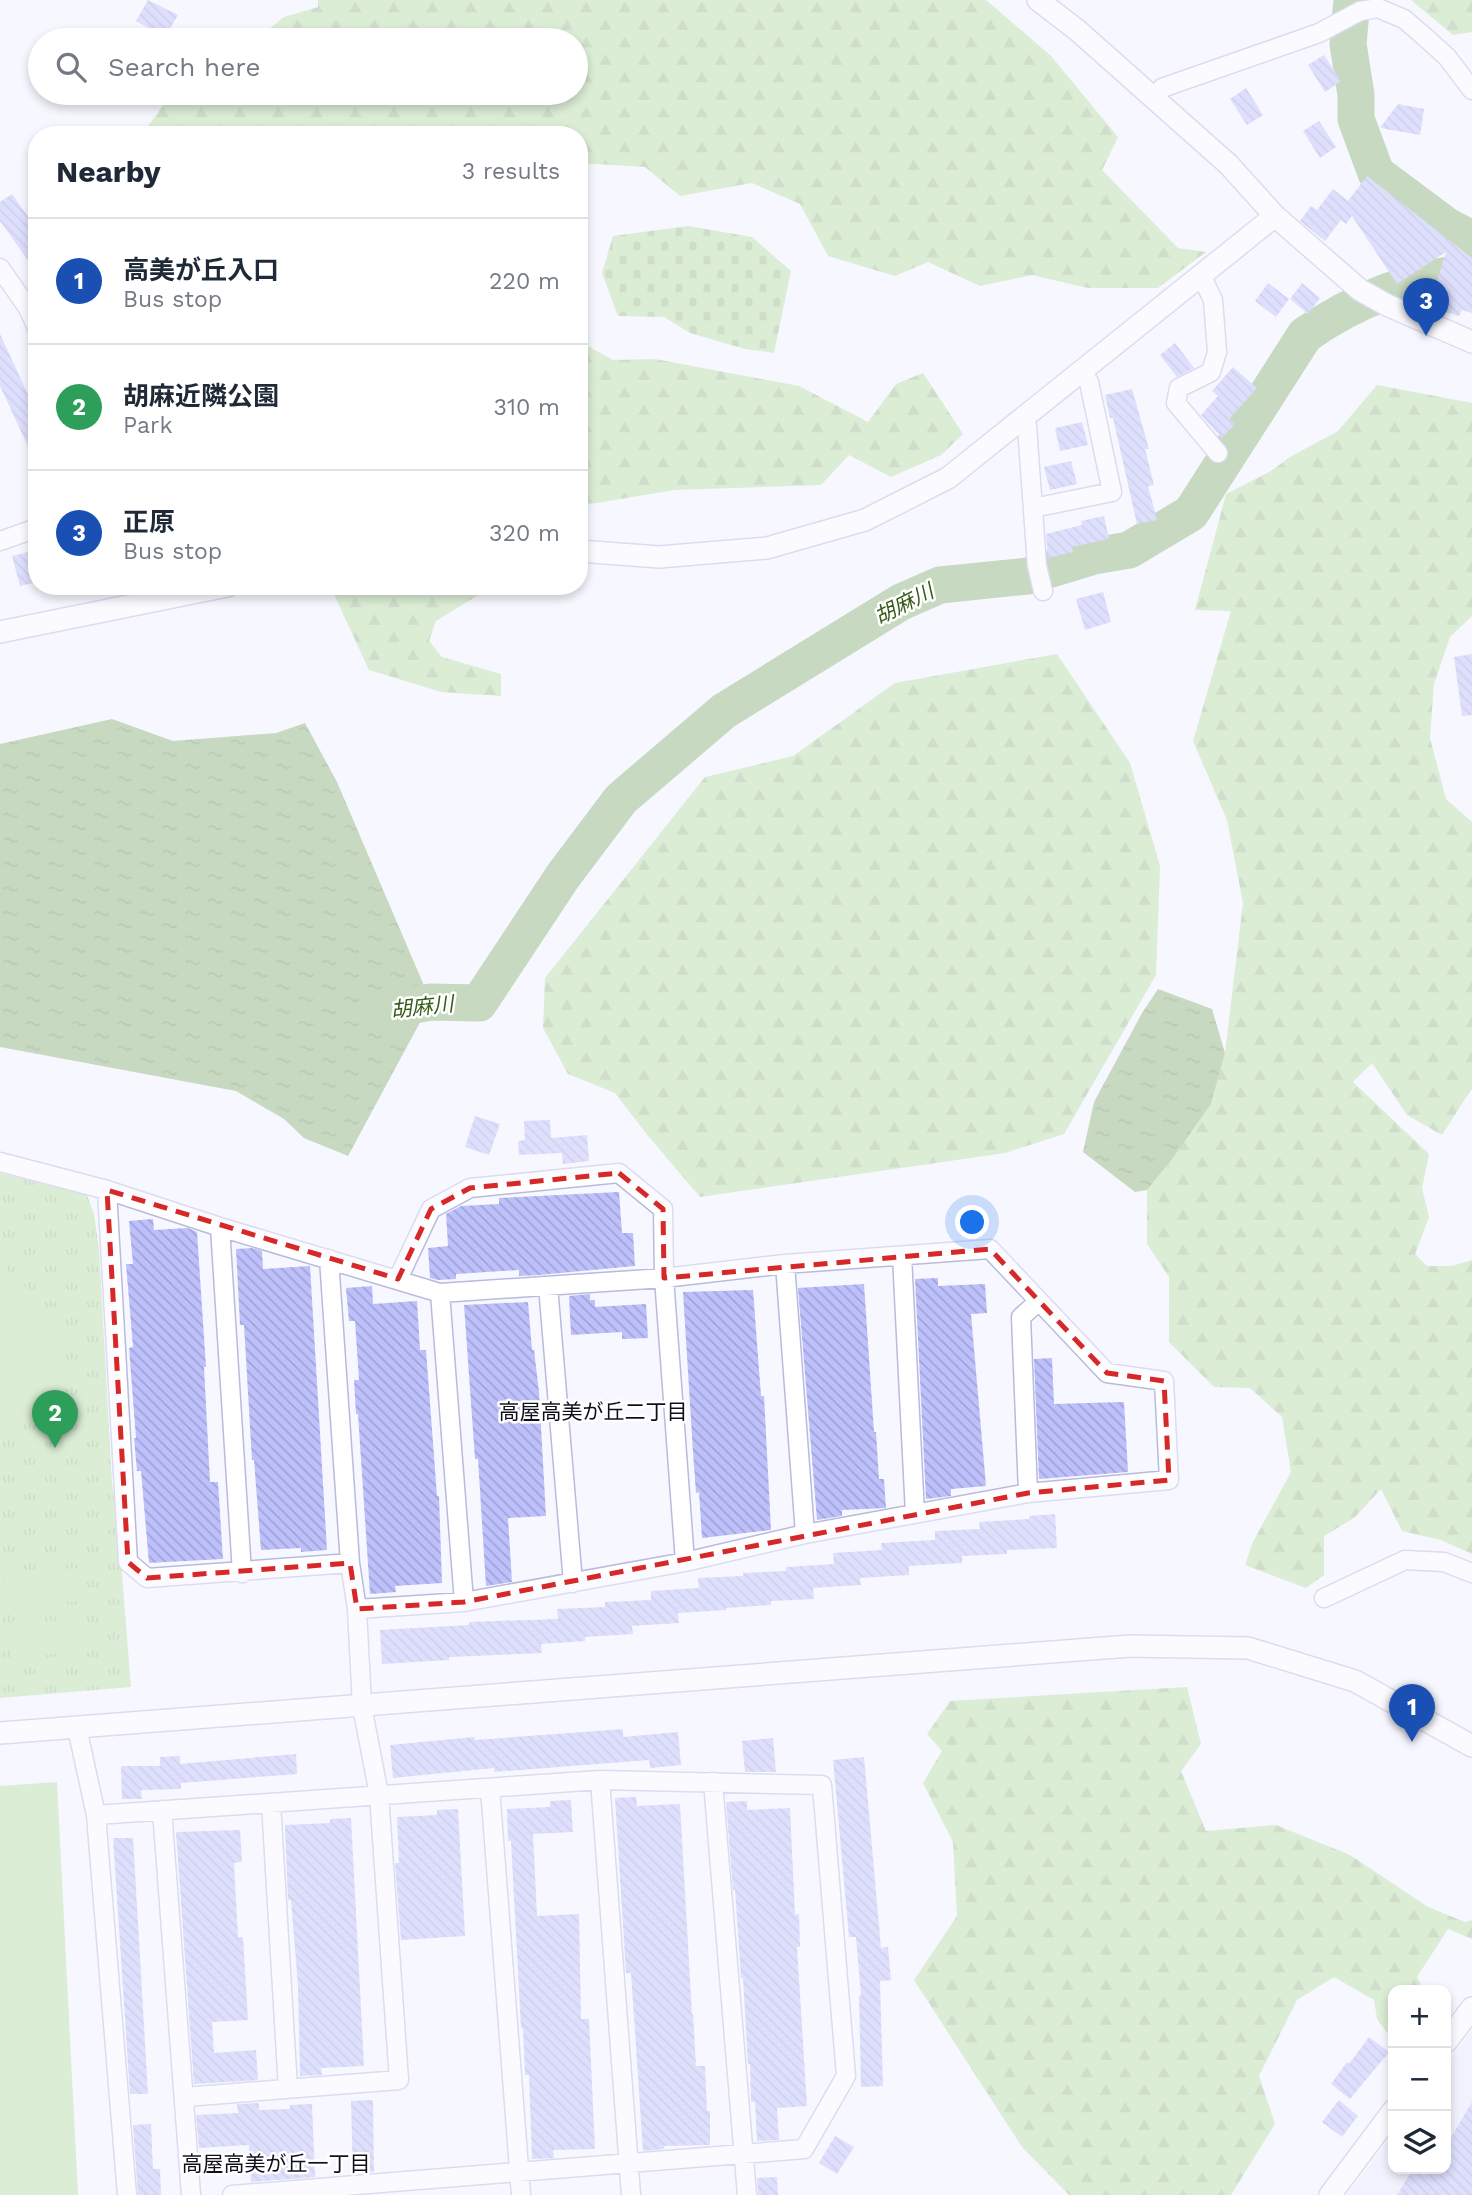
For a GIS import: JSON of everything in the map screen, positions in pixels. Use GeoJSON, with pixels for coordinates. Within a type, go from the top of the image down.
{"type":"FeatureCollection","features":[{"type":"Feature","properties":{"kind":"street"},"geometry":{"type":"LineString","coordinates":[[1038,0],[1077,30],[1228,164],[1275,216],[1360,290],[1387,305],[1472,342]]}},
{"type":"Feature","properties":{"kind":"street"},"geometry":{"type":"LineString","coordinates":[[1155,99],[1162,88],[1319,33],[1360,11],[1378,8],[1404,19],[1415,28],[1447,57],[1472,90]]}},
{"type":"Feature","properties":{"kind":"street"},"geometry":{"type":"LineString","coordinates":[[588,552],[659,558],[768,548],[865,520],[948,478],[1275,216]]}},
{"type":"Feature","properties":{"kind":"street"},"geometry":{"type":"LineString","coordinates":[[0,268],[28,302]]}},
{"type":"Feature","properties":{"kind":"street"},"geometry":{"type":"LineString","coordinates":[[1201,275],[1213,300],[1217,352],[1211,372],[1179,388],[1176,403],[1218,453]]}},
{"type":"Feature","properties":{"kind":"street"},"geometry":{"type":"LineString","coordinates":[[1033,508],[1111,492],[1089,382],[1082,370]]}},
{"type":"Feature","properties":{"kind":"street"},"geometry":{"type":"LineString","coordinates":[[1023,417],[1027,426],[1037,566],[1043,592]]}},
{"type":"Feature","properties":{"kind":"street"},"geometry":{"type":"LineString","coordinates":[[0,541],[28,531]]}},
{"type":"Feature","properties":{"kind":"street"},"geometry":{"type":"LineString","coordinates":[[0,632],[183,595]]}},
{"type":"Feature","properties":{"kind":"street"},"geometry":{"type":"LineString","coordinates":[[0,1163],[107,1190],[440,1293],[664,1278],[785,1264],[990,1250],[1107,1373],[1164,1381],[1169,1480],[1028,1493],[805,1534],[685,1562],[464,1602],[357,1609]]}},
{"type":"Feature","properties":{"kind":"street"},"geometry":{"type":"LineString","coordinates":[[398,1279],[431,1209],[470,1188],[619,1173],[663,1209],[664,1278],[685,1562]]}},
{"type":"Feature","properties":{"kind":"street"},"geometry":{"type":"LineString","coordinates":[[107,1190],[128,1563],[147,1578],[350,1563]]}},
{"type":"Feature","properties":{"kind":"street"},"geometry":{"type":"LineString","coordinates":[[220,1227],[242,1573]]}},
{"type":"Feature","properties":{"kind":"street"},"geometry":{"type":"LineString","coordinates":[[902,1256],[915,1514]]}},
{"type":"Feature","properties":{"kind":"street"},"geometry":{"type":"LineString","coordinates":[[185,2097],[399,2080],[379,1795],[362,1706],[357,1609],[350,1563],[328,1259]]}},
{"type":"Feature","properties":{"kind":"street"},"geometry":{"type":"LineString","coordinates":[[785,1264],[805,1534]]}},
{"type":"Feature","properties":{"kind":"street"},"geometry":{"type":"LineString","coordinates":[[548,1286],[573,1583]]}},
{"type":"Feature","properties":{"kind":"street"},"geometry":{"type":"LineString","coordinates":[[440,1293],[464,1602]]}},
{"type":"Feature","properties":{"kind":"street"},"geometry":{"type":"LineString","coordinates":[[1028,1493],[1021,1317],[1039,1301]]}},
{"type":"Feature","properties":{"kind":"street"},"geometry":{"type":"LineString","coordinates":[[1324,1598],[1405,1559],[1444,1562],[1472,1573]]}},
{"type":"Feature","properties":{"kind":"street"},"geometry":{"type":"LineString","coordinates":[[0,1733],[1130,1646],[1248,1648],[1355,1681],[1472,1746]]}},
{"type":"Feature","properties":{"kind":"street"},"geometry":{"type":"LineString","coordinates":[[77,1728],[96,1815],[127,2195]]}},
{"type":"Feature","properties":{"kind":"street"},"geometry":{"type":"LineString","coordinates":[[96,1815],[600,1780],[822,1785],[846,2076],[804,2149],[519,2172],[409,2188],[232,2195]]}},
{"type":"Feature","properties":{"kind":"street"},"geometry":{"type":"LineString","coordinates":[[600,1780],[631,2195]]}},
{"type":"Feature","properties":{"kind":"street"},"geometry":{"type":"LineString","coordinates":[[713,1782],[747,2195]]}},
{"type":"Feature","properties":{"kind":"street"},"geometry":{"type":"LineString","coordinates":[[490,1788],[521,2195]]}},
{"type":"Feature","properties":{"kind":"street"},"geometry":{"type":"LineString","coordinates":[[271,1803],[288,2089]]}},
{"type":"Feature","properties":{"kind":"street"},"geometry":{"type":"LineString","coordinates":[[162,1810],[191,2195]]}},
{"type":"Feature","properties":{"kind":"street"},"geometry":{"type":"LineString","coordinates":[[1451,2035],[1472,2008]]}},
{"type":"Feature","properties":{"kind":"street"},"geometry":{"type":"LineString","coordinates":[[1330,2195],[1388,2118]]}},
{"type":"Feature","properties":{"kind":"highlighted area"},"geometry":{"type":"Polygon","coordinates":[[[619,1173],[663,1209],[664,1278],[990,1249],[1107,1373],[1164,1381],[1169,1480],[1028,1493],[464,1602],[357,1609],[350,1563],[147,1578],[128,1562],[107,1190],[398,1279],[431,1209],[470,1188],[619,1173]]]}},
{"type":"Feature","properties":{"kind":"shaded area"},"geometry":{"type":"Polygon","coordinates":[[[1472,2030],[1472,2195],[1347,2195],[1388,2141],[1388,2174],[1451,2174],[1451,2058],[1472,2030]]]}},
{"type":"Feature","properties":{"kind":"green space"},"geometry":{"type":"Polygon","coordinates":[[[318,0],[986,0],[1051,56],[1118,137],[1102,170],[1178,248],[1206,252],[1158,288],[1088,288],[1032,275],[980,286],[928,262],[895,276],[828,256],[800,204],[752,183],[680,196],[645,167],[588,164],[588,126],[148,126],[163,105],[588,105],[588,28],[270,28],[284,17],[318,7],[318,0]]]}},
{"type":"Feature","properties":{"kind":"green space"},"geometry":{"type":"Polygon","coordinates":[[[1411,0],[1472,0],[1472,32],[1453,35],[1411,0]]]}},
{"type":"Feature","properties":{"kind":"green space"},"geometry":{"type":"Polygon","coordinates":[[[688,226],[752,237],[791,271],[774,353],[745,349],[690,333],[664,317],[618,316],[602,273],[613,236],[688,226]]]}},
{"type":"Feature","properties":{"kind":"green space"},"geometry":{"type":"Polygon","coordinates":[[[588,346],[613,360],[655,359],[799,386],[868,422],[896,384],[923,373],[963,434],[941,455],[891,477],[849,455],[821,485],[674,490],[588,504],[588,346]]]}},
{"type":"Feature","properties":{"kind":"green space"},"geometry":{"type":"Polygon","coordinates":[[[1377,385],[1472,403],[1472,616],[1450,637],[1434,684],[1430,738],[1446,799],[1472,822],[1472,1088],[1442,1135],[1407,1115],[1372,1063],[1353,1082],[1429,1154],[1422,1188],[1429,1217],[1415,1254],[1427,1266],[1452,1266],[1472,1260],[1472,1554],[1441,1540],[1402,1531],[1381,1489],[1354,1518],[1324,1536],[1324,1575],[1306,1588],[1245,1565],[1253,1542],[1291,1472],[1282,1417],[1250,1388],[1214,1387],[1169,1342],[1169,1277],[1147,1244],[1147,1190],[1211,1104],[1225,1053],[1243,903],[1227,820],[1193,741],[1231,611],[1195,610],[1226,494],[1338,431],[1377,385]]]}},
{"type":"Feature","properties":{"kind":"green space"},"geometry":{"type":"Polygon","coordinates":[[[334,595],[478,595],[436,621],[429,641],[442,657],[501,674],[501,696],[441,692],[369,670],[334,595]]]}},
{"type":"Feature","properties":{"kind":"green space"},"geometry":{"type":"Polygon","coordinates":[[[1057,654],[1130,763],[1160,866],[1156,975],[1064,1134],[1005,1153],[700,1197],[615,1093],[568,1074],[543,1028],[545,978],[705,777],[793,756],[895,683],[1057,654]]]}},
{"type":"Feature","properties":{"kind":"green space"},"geometry":{"type":"Polygon","coordinates":[[[0,1173],[87,1195],[94,1214],[99,1248],[112,1483],[131,1687],[0,1698],[0,1173]]]}},
{"type":"Feature","properties":{"kind":"green space"},"geometry":{"type":"Polygon","coordinates":[[[0,1263],[45,1306],[62,1344],[59,1415],[0,1419],[0,1263]]]}},
{"type":"Feature","properties":{"kind":"green space"},"geometry":{"type":"Polygon","coordinates":[[[76,1568],[78,1601],[5,1607],[3,1574],[76,1568]]]}},
{"type":"Feature","properties":{"kind":"green space"},"geometry":{"type":"Polygon","coordinates":[[[80,1619],[83,1652],[10,1658],[7,1625],[80,1619]]]}},
{"type":"Feature","properties":{"kind":"green space"},"geometry":{"type":"Polygon","coordinates":[[[1187,1687],[1201,1744],[1181,1771],[1206,1831],[1276,1825],[1350,1855],[1428,1907],[1465,1922],[1472,1920],[1472,1939],[1448,1929],[1417,1977],[1421,1985],[1388,1985],[1388,2033],[1377,2018],[1374,2000],[1334,1977],[1297,2000],[1259,2076],[1275,2124],[1231,2195],[1069,2195],[1022,2147],[914,1980],[957,1916],[953,1842],[923,1783],[942,1751],[927,1734],[950,1701],[1187,1687]]]}},
{"type":"Feature","properties":{"kind":"green space"},"geometry":{"type":"Polygon","coordinates":[[[57,1782],[78,2195],[0,2195],[0,1786],[57,1782]]]}},
{"type":"Feature","properties":{"kind":"water"},"geometry":{"type":"Polygon","coordinates":[[[112,719],[173,741],[276,733],[305,723],[337,782],[431,1002],[348,1156],[304,1138],[284,1119],[236,1091],[0,1047],[0,744],[112,719]]]}},
{"type":"Feature","properties":{"kind":"water"},"geometry":{"type":"Polygon","coordinates":[[[1158,989],[1212,1009],[1225,1053],[1211,1104],[1147,1190],[1135,1192],[1083,1152],[1094,1102],[1158,989]]]}},
{"type":"Feature","properties":{"kind":"building"},"geometry":{"type":"Polygon","coordinates":[[[148,0],[178,15],[170,28],[149,28],[136,21],[148,0]]]}},
{"type":"Feature","properties":{"kind":"building"},"geometry":{"type":"Polygon","coordinates":[[[1324,55],[1341,81],[1325,92],[1308,65],[1324,55]]]}},
{"type":"Feature","properties":{"kind":"building"},"geometry":{"type":"Polygon","coordinates":[[[1246,88],[1263,115],[1247,125],[1230,99],[1246,88]]]}},
{"type":"Feature","properties":{"kind":"building"},"geometry":{"type":"Polygon","coordinates":[[[1398,104],[1424,109],[1420,135],[1380,128],[1398,104]]]}},
{"type":"Feature","properties":{"kind":"building"},"geometry":{"type":"Polygon","coordinates":[[[1319,121],[1336,147],[1320,158],[1303,131],[1319,121]]]}},
{"type":"Feature","properties":{"kind":"building"},"geometry":{"type":"Polygon","coordinates":[[[1367,176],[1472,258],[1472,313],[1462,310],[1459,316],[1429,307],[1446,252],[1397,284],[1352,216],[1346,224],[1341,220],[1325,241],[1300,221],[1311,206],[1317,210],[1333,189],[1348,201],[1367,176]]]}},
{"type":"Feature","properties":{"kind":"building"},"geometry":{"type":"Polygon","coordinates":[[[12,194],[28,216],[28,260],[0,221],[0,202],[12,194]]]}},
{"type":"Feature","properties":{"kind":"building"},"geometry":{"type":"Polygon","coordinates":[[[1268,283],[1289,299],[1276,317],[1255,301],[1268,283]]]}},
{"type":"Feature","properties":{"kind":"building"},"geometry":{"type":"Polygon","coordinates":[[[1302,283],[1320,298],[1308,314],[1290,299],[1302,283]]]}},
{"type":"Feature","properties":{"kind":"building"},"geometry":{"type":"Polygon","coordinates":[[[0,334],[28,395],[28,447],[0,386],[0,334]]]}},
{"type":"Feature","properties":{"kind":"building"},"geometry":{"type":"Polygon","coordinates":[[[1175,343],[1194,368],[1177,377],[1160,355],[1175,343]]]}},
{"type":"Feature","properties":{"kind":"building"},"geometry":{"type":"Polygon","coordinates":[[[1233,367],[1257,388],[1229,419],[1235,424],[1222,438],[1201,415],[1218,396],[1212,391],[1233,367]]]}},
{"type":"Feature","properties":{"kind":"building"},"geometry":{"type":"Polygon","coordinates":[[[1132,389],[1149,449],[1145,449],[1154,485],[1148,486],[1157,520],[1137,524],[1113,418],[1110,418],[1105,395],[1132,389]]]}},
{"type":"Feature","properties":{"kind":"building"},"geometry":{"type":"Polygon","coordinates":[[[1082,422],[1088,445],[1060,451],[1055,428],[1082,422]]]}},
{"type":"Feature","properties":{"kind":"building"},"geometry":{"type":"Polygon","coordinates":[[[1071,461],[1077,484],[1050,490],[1044,467],[1071,461]]]}},
{"type":"Feature","properties":{"kind":"building"},"geometry":{"type":"Polygon","coordinates":[[[1104,516],[1109,539],[1072,547],[1073,552],[1048,558],[1046,534],[1104,516]]]}},
{"type":"Feature","properties":{"kind":"building"},"geometry":{"type":"Polygon","coordinates":[[[28,552],[28,584],[20,586],[12,556],[28,552]]]}},
{"type":"Feature","properties":{"kind":"building"},"geometry":{"type":"Polygon","coordinates":[[[1103,592],[1111,622],[1085,630],[1076,599],[1103,592]]]}},
{"type":"Feature","properties":{"kind":"building"},"geometry":{"type":"Polygon","coordinates":[[[1472,654],[1472,715],[1462,716],[1454,657],[1472,654]]]}},
{"type":"Feature","properties":{"kind":"building"},"geometry":{"type":"Polygon","coordinates":[[[475,1116],[500,1124],[489,1155],[465,1147],[475,1116]]]}},
{"type":"Feature","properties":{"kind":"building"},"geometry":{"type":"Polygon","coordinates":[[[550,1120],[551,1138],[587,1135],[589,1161],[563,1164],[562,1153],[519,1155],[518,1141],[525,1140],[524,1121],[550,1120]]]}},
{"type":"Feature","properties":{"kind":"building"},"geometry":{"type":"Polygon","coordinates":[[[619,1192],[622,1233],[633,1233],[635,1266],[539,1275],[519,1276],[519,1270],[456,1274],[456,1279],[430,1278],[428,1248],[448,1246],[446,1214],[461,1206],[499,1204],[499,1198],[619,1192]]]}},
{"type":"Feature","properties":{"kind":"building"},"geometry":{"type":"Polygon","coordinates":[[[153,1219],[154,1230],[188,1228],[197,1232],[210,1482],[218,1482],[223,1559],[149,1563],[141,1471],[137,1471],[134,1438],[129,1348],[133,1347],[126,1264],[133,1264],[129,1221],[153,1219]]]}},
{"type":"Feature","properties":{"kind":"building"},"geometry":{"type":"Polygon","coordinates":[[[252,1248],[262,1251],[263,1269],[310,1266],[327,1550],[261,1550],[252,1460],[244,1325],[240,1325],[236,1249],[252,1248]]]}},
{"type":"Feature","properties":{"kind":"building"},"geometry":{"type":"Polygon","coordinates":[[[938,1278],[938,1286],[985,1284],[987,1313],[971,1314],[986,1486],[951,1489],[951,1496],[926,1499],[915,1279],[938,1278]]]}},
{"type":"Feature","properties":{"kind":"building"},"geometry":{"type":"Polygon","coordinates":[[[864,1284],[874,1432],[879,1479],[884,1479],[886,1508],[842,1510],[842,1516],[817,1520],[798,1288],[864,1284]]]}},
{"type":"Feature","properties":{"kind":"building"},"geometry":{"type":"Polygon","coordinates":[[[372,1286],[373,1304],[417,1301],[420,1350],[426,1350],[439,1496],[442,1583],[395,1586],[396,1592],[370,1594],[354,1380],[359,1380],[355,1321],[349,1321],[346,1288],[372,1286]]]}},
{"type":"Feature","properties":{"kind":"building"},"geometry":{"type":"Polygon","coordinates":[[[753,1290],[761,1396],[764,1396],[771,1530],[702,1538],[699,1492],[696,1493],[683,1292],[753,1290]]]}},
{"type":"Feature","properties":{"kind":"building"},"geometry":{"type":"Polygon","coordinates":[[[590,1294],[590,1300],[595,1300],[595,1307],[646,1304],[648,1338],[622,1339],[622,1332],[571,1335],[569,1296],[590,1294]]]}},
{"type":"Feature","properties":{"kind":"building"},"geometry":{"type":"Polygon","coordinates":[[[528,1302],[539,1392],[546,1516],[508,1518],[512,1582],[486,1586],[464,1305],[528,1302]]]}},
{"type":"Feature","properties":{"kind":"building"},"geometry":{"type":"Polygon","coordinates":[[[1052,1358],[1054,1404],[1124,1402],[1128,1472],[1039,1479],[1034,1359],[1052,1358]]]}},
{"type":"Feature","properties":{"kind":"building"},"geometry":{"type":"Polygon","coordinates":[[[1055,1514],[1057,1548],[1007,1550],[1007,1554],[962,1556],[962,1563],[909,1566],[909,1575],[860,1578],[861,1585],[813,1588],[814,1599],[771,1601],[771,1605],[678,1613],[679,1623],[632,1626],[633,1634],[585,1637],[585,1641],[541,1644],[542,1653],[449,1657],[449,1660],[382,1664],[380,1630],[469,1625],[469,1622],[558,1619],[557,1609],[605,1607],[605,1602],[651,1600],[651,1591],[699,1588],[698,1578],[743,1576],[743,1573],[786,1571],[786,1567],[834,1564],[833,1553],[882,1550],[881,1543],[935,1540],[935,1531],[980,1529],[979,1522],[1029,1519],[1029,1516],[1055,1514]]]}},
{"type":"Feature","properties":{"kind":"building"},"geometry":{"type":"Polygon","coordinates":[[[623,1729],[623,1737],[678,1732],[681,1765],[650,1768],[649,1760],[494,1772],[494,1768],[393,1778],[390,1745],[474,1737],[475,1740],[623,1729]]]}},
{"type":"Feature","properties":{"kind":"building"},"geometry":{"type":"Polygon","coordinates":[[[773,1738],[776,1772],[745,1772],[742,1741],[773,1738]]]}},
{"type":"Feature","properties":{"kind":"building"},"geometry":{"type":"Polygon","coordinates":[[[296,1754],[297,1774],[181,1783],[181,1789],[141,1790],[142,1799],[122,1799],[121,1766],[160,1766],[160,1757],[180,1756],[180,1764],[296,1754]]]}},
{"type":"Feature","properties":{"kind":"building"},"geometry":{"type":"Polygon","coordinates":[[[864,1757],[881,1948],[888,1947],[891,1980],[880,1981],[883,2086],[861,2087],[861,1996],[856,1937],[849,1937],[833,1760],[864,1757]]]}},
{"type":"Feature","properties":{"kind":"building"},"geometry":{"type":"Polygon","coordinates":[[[636,1797],[637,1806],[680,1804],[696,2066],[705,2066],[707,2111],[710,2111],[710,2145],[664,2146],[664,2149],[643,2151],[631,1973],[626,1973],[615,1798],[636,1797]]]}},
{"type":"Feature","properties":{"kind":"building"},"geometry":{"type":"Polygon","coordinates":[[[571,1800],[573,1832],[533,1834],[537,1916],[579,1914],[581,2019],[589,2019],[595,2149],[553,2150],[554,2158],[532,2159],[529,2075],[525,2075],[521,2028],[507,1809],[550,1807],[550,1801],[571,1800]]]}},
{"type":"Feature","properties":{"kind":"building"},"geometry":{"type":"Polygon","coordinates":[[[747,1801],[747,1810],[790,1808],[795,1915],[799,1914],[800,1947],[797,1947],[807,2106],[777,2108],[779,2140],[757,2141],[755,2102],[751,2102],[743,1978],[726,1802],[747,1801]]]}},
{"type":"Feature","properties":{"kind":"building"},"geometry":{"type":"Polygon","coordinates":[[[458,1809],[465,1936],[401,1940],[395,1863],[399,1863],[397,1817],[437,1815],[437,1810],[458,1809]]]}},
{"type":"Feature","properties":{"kind":"building"},"geometry":{"type":"Polygon","coordinates":[[[351,1818],[364,2066],[321,2068],[322,2075],[300,2076],[298,1986],[291,1900],[288,1900],[285,1825],[330,1823],[330,1819],[351,1818]]]}},
{"type":"Feature","properties":{"kind":"building"},"geometry":{"type":"Polygon","coordinates":[[[240,1830],[242,1862],[234,1863],[238,1937],[243,1937],[248,2020],[212,2022],[214,2053],[256,2050],[258,2080],[194,2084],[176,1832],[240,1830]]]}},
{"type":"Feature","properties":{"kind":"building"},"geometry":{"type":"Polygon","coordinates":[[[113,1838],[133,1838],[148,2094],[130,2094],[113,1838]]]}},
{"type":"Feature","properties":{"kind":"building"},"geometry":{"type":"Polygon","coordinates":[[[1369,2037],[1388,2051],[1350,2099],[1331,2084],[1347,2062],[1349,2064],[1369,2037]]]}},
{"type":"Feature","properties":{"kind":"building"},"geometry":{"type":"Polygon","coordinates":[[[373,2100],[374,2172],[353,2173],[351,2101],[373,2100]]]}},
{"type":"Feature","properties":{"kind":"building"},"geometry":{"type":"Polygon","coordinates":[[[1339,2100],[1358,2116],[1342,2137],[1322,2122],[1339,2100]]]}},
{"type":"Feature","properties":{"kind":"building"},"geometry":{"type":"Polygon","coordinates":[[[1472,2102],[1472,2195],[1397,2195],[1410,2174],[1451,2174],[1451,2138],[1472,2102]]]}},
{"type":"Feature","properties":{"kind":"building"},"geometry":{"type":"Polygon","coordinates":[[[259,2103],[259,2110],[290,2109],[290,2105],[312,2104],[315,2177],[251,2182],[249,2145],[199,2148],[196,2115],[238,2113],[237,2104],[259,2103]]]}},
{"type":"Feature","properties":{"kind":"building"},"geometry":{"type":"Polygon","coordinates":[[[151,2124],[153,2169],[160,2169],[161,2195],[138,2195],[133,2125],[151,2124]]]}},
{"type":"Feature","properties":{"kind":"building"},"geometry":{"type":"Polygon","coordinates":[[[835,2136],[854,2147],[837,2174],[819,2163],[835,2136]]]}},
{"type":"Feature","properties":{"kind":"building"},"geometry":{"type":"Polygon","coordinates":[[[777,2177],[778,2195],[758,2195],[757,2178],[777,2177]]]}},
{"type":"Feature","properties":{"kind":"waterway"},"geometry":{"type":"LineString","coordinates":[[1352,0],[1348,44],[1356,95],[1356,119],[1376,173],[1447,226],[1472,239]]}},
{"type":"Feature","properties":{"kind":"waterway","name":"胡麻川"},"geometry":{"type":"LineString","coordinates":[[381,1011],[431,1002],[479,1003],[563,876],[621,799],[724,711],[901,602],[940,585],[1028,576],[1094,556],[1129,550],[1191,513],[1305,335],[1345,311],[1385,292],[1405,285],[1472,271]]}},
{"type":"Feature","properties":{"kind":"place","name":"正原"},"geometry":{"type":"Point","coordinates":[1426,336]}},
{"type":"Feature","properties":{"kind":"place","name":"胡麻近隣公園"},"geometry":{"type":"Point","coordinates":[55,1448]}},
{"type":"Feature","properties":{"kind":"place","name":"高美が丘入口"},"geometry":{"type":"Point","coordinates":[1412,1742]}},
{"type":"Feature","properties":{"kind":"district","name":"高屋高美が丘二丁目"},"geometry":{"type":"Point","coordinates":[593,1412]}},
{"type":"Feature","properties":{"kind":"district","name":"高屋高美が丘一丁目"},"geometry":{"type":"Point","coordinates":[276,2164]}}]}
